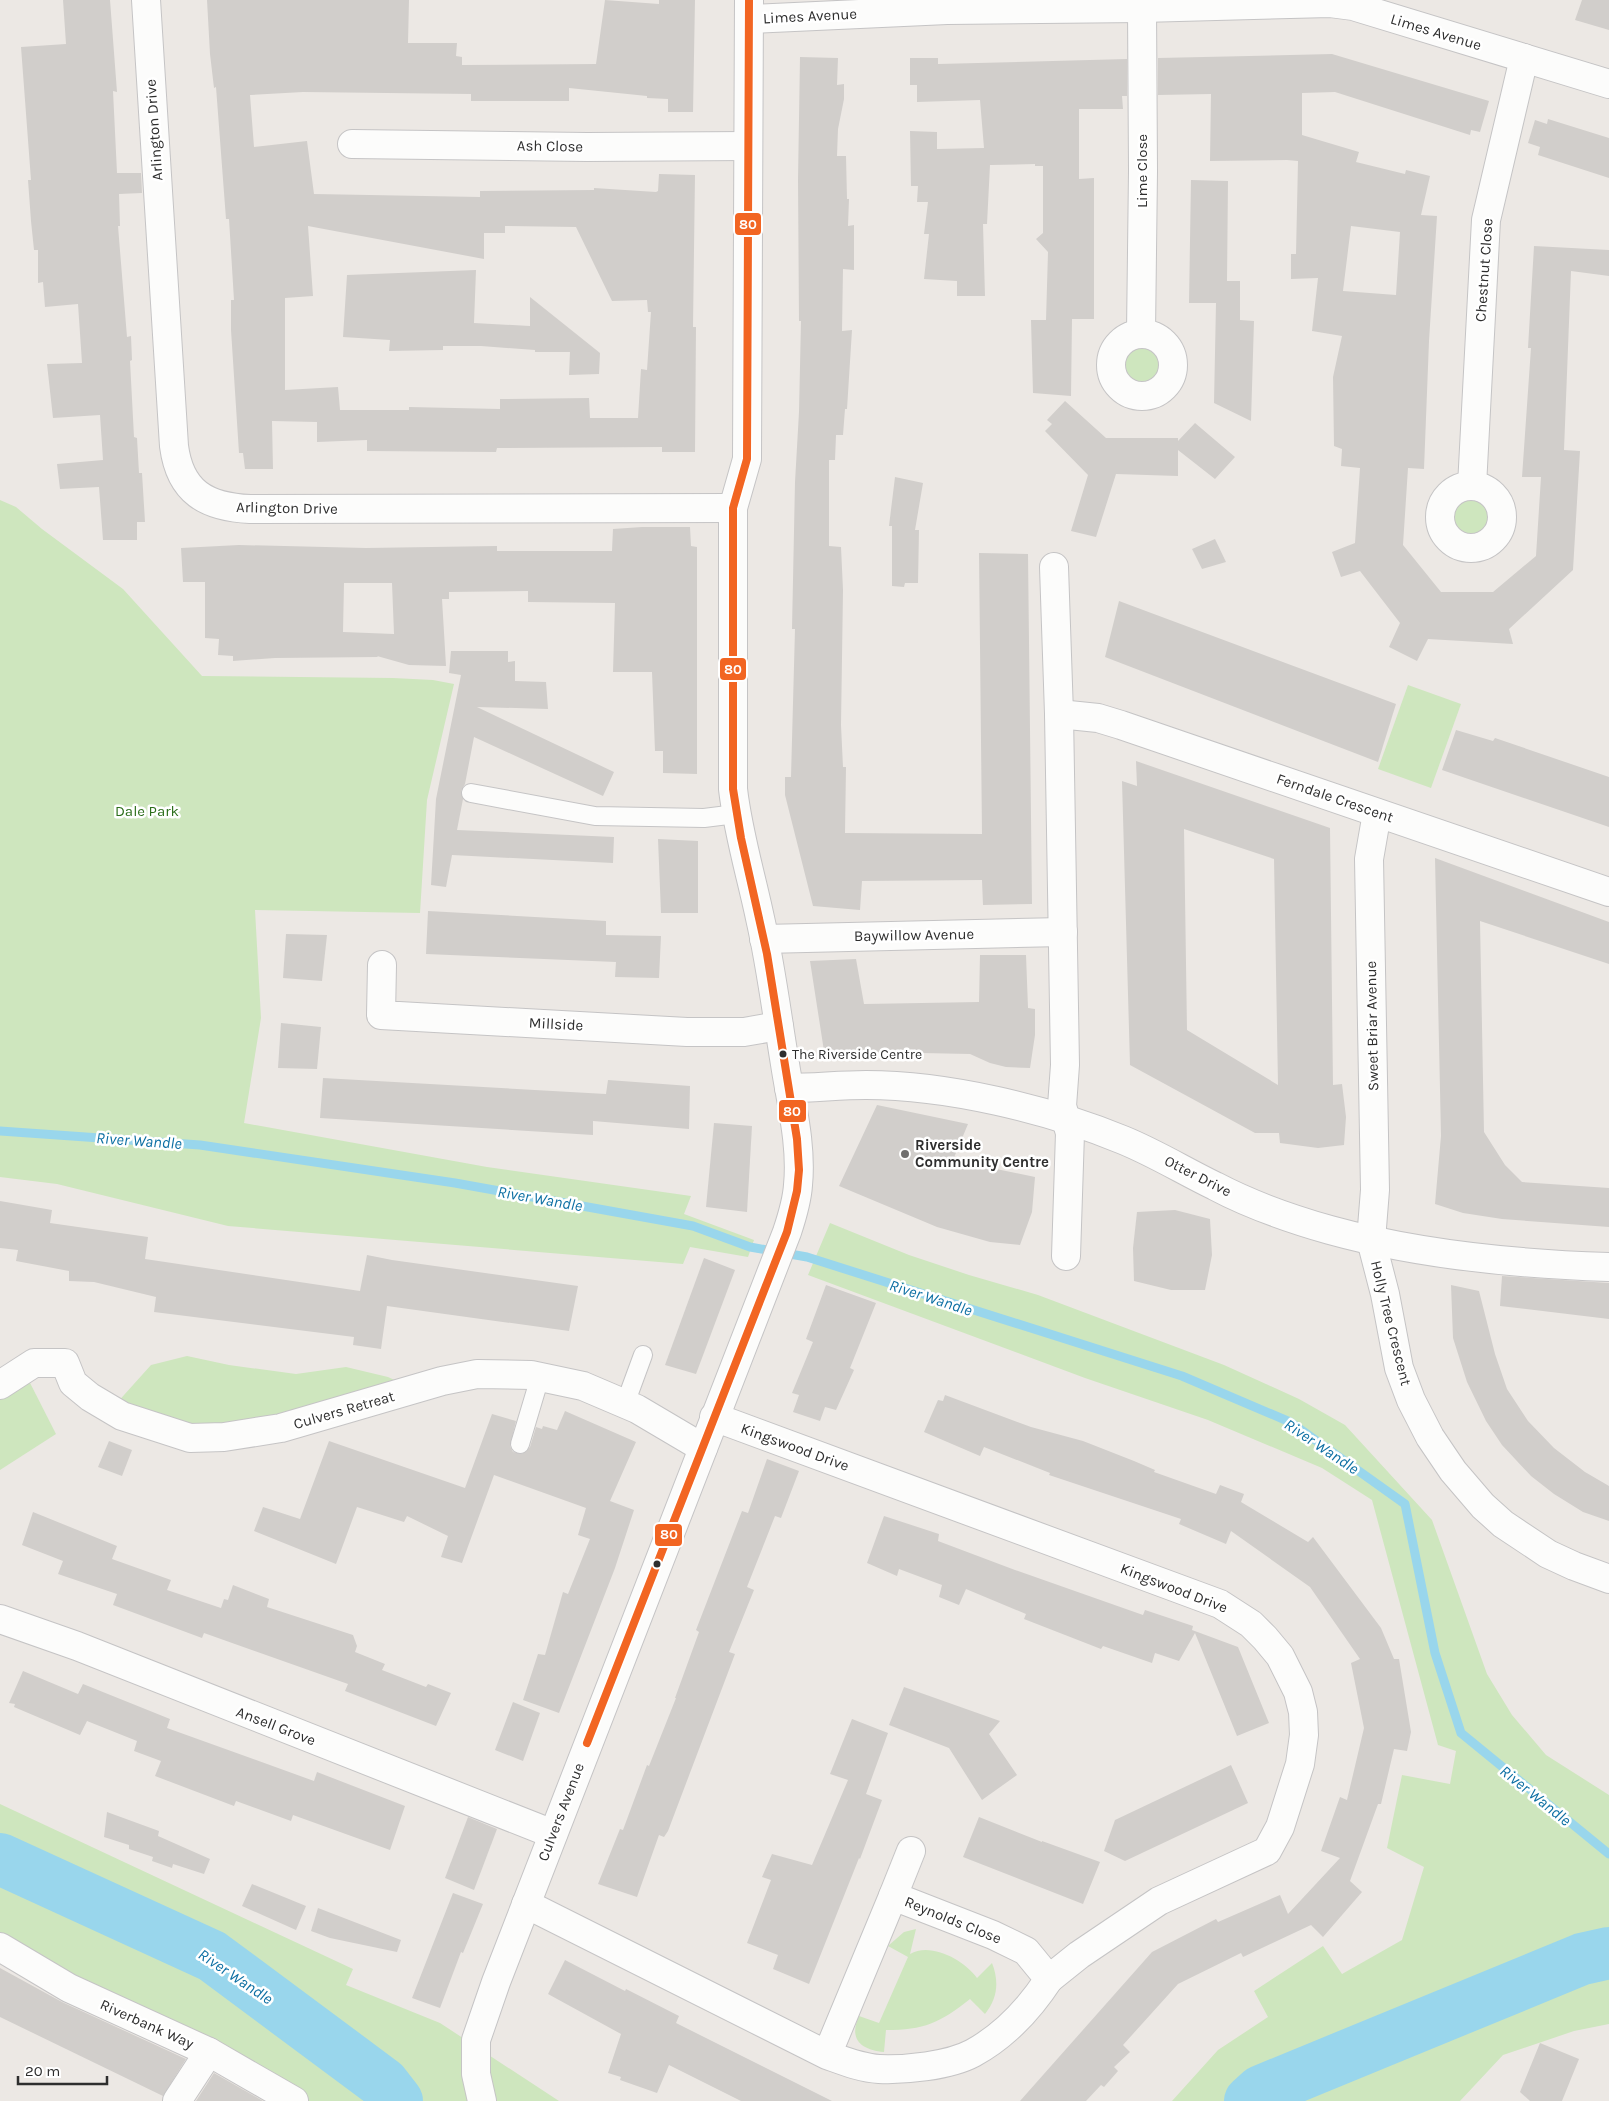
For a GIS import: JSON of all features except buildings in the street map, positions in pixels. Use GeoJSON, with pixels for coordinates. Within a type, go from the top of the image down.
{"type":"FeatureCollection","features":[{"type":"Feature","properties":{"kind":"street","name":"Arlington Drive"},"geometry":{"type":"LineString","coordinates":[[146,0],[174,446],[176,463],[183,479],[195,492],[208,502],[228,508],[250,509],[732,508]]}},
{"type":"Feature","properties":{"kind":"street","name":"Limes Avenue"},"geometry":{"type":"LineString","coordinates":[[749,9],[947,10],[1142,8],[1330,3],[1353,6],[1609,84]]}},
{"type":"Feature","properties":{"kind":"street","name":"Lime Close"},"geometry":{"type":"LineString","coordinates":[[1141,333],[1143,171],[1142,8]]}},
{"type":"Feature","properties":{"kind":"street","name":"Culvers Avenue"},"geometry":{"type":"LineString","coordinates":[[482,2101],[476,2074],[476,2040],[526,1904],[774,1266],[794,1209],[799,1165],[789,1088],[764,939],[736,814],[732,759],[732,508],[747,459],[749,9]]}},
{"type":"Feature","properties":{"kind":"street","name":"Chestnut Close"},"geometry":{"type":"LineString","coordinates":[[1472,486],[1486,220],[1524,58]]}},
{"type":"Feature","properties":{"kind":"street","name":"Ash Close"},"geometry":{"type":"LineString","coordinates":[[352,144],[586,147],[748,146]]}},
{"type":"Feature","properties":{"kind":"street"},"geometry":{"type":"LineString","coordinates":[[1054,567],[1059,714],[1065,1065],[1062,1106],[1070,1133],[1066,1256]]}},
{"type":"Feature","properties":{"kind":"street","name":"Ferndale Crescent"},"geometry":{"type":"LineString","coordinates":[[1059,714],[1098,718],[1120,725],[1609,892]]}},
{"type":"Feature","properties":{"kind":"street","name":"Sweet Briar Avenue"},"geometry":{"type":"LineString","coordinates":[[1371,1240],[1376,1190],[1369,859],[1378,813]]}},
{"type":"Feature","properties":{"kind":"street","name":"Baywillow Avenue"},"geometry":{"type":"LineString","coordinates":[[764,939],[1063,932]]}},
{"type":"Feature","properties":{"kind":"street","name":"Millside"},"geometry":{"type":"LineString","coordinates":[[382,965],[382,1015],[687,1032],[744,1032],[779,1026]]}},
{"type":"Feature","properties":{"kind":"street","name":"Otter Drive"},"geometry":{"type":"LineString","coordinates":[[789,1088],[867,1085],[924,1090],[1009,1105],[1067,1120],[1124,1140],[1252,1203],[1330,1230],[1417,1250],[1510,1261],[1609,1267]]}},
{"type":"Feature","properties":{"kind":"street","name":"Holly Tree Crescent"},"geometry":{"type":"LineString","coordinates":[[1371,1240],[1385,1294],[1399,1368],[1411,1400],[1430,1437],[1452,1471],[1483,1506],[1519,1536],[1556,1558],[1609,1579]]}},
{"type":"Feature","properties":{"kind":"street","name":"Culvers Retreat"},"geometry":{"type":"LineString","coordinates":[[0,1385],[34,1363],[64,1363],[73,1383],[90,1397],[122,1416],[190,1438],[224,1437],[280,1428],[442,1381],[477,1374],[540,1377],[583,1386],[637,1409],[703,1448]]}},
{"type":"Feature","properties":{"kind":"street","name":"Kingswood Drive"},"geometry":{"type":"LineString","coordinates":[[714,1417],[1220,1604],[1251,1624],[1280,1656],[1298,1692],[1303,1712],[1304,1735],[1300,1764],[1280,1827],[1267,1851],[1159,1901],[1079,1955],[1049,1979]]}},
{"type":"Feature","properties":{"kind":"street","name":"Ansell Grove"},"geometry":{"type":"LineString","coordinates":[[0,1618],[77,1646],[553,1834]]}},
{"type":"Feature","properties":{"kind":"street"},"geometry":{"type":"LineString","coordinates":[[893,1896],[912,1851]]}},
{"type":"Feature","properties":{"kind":"street","name":"Reynolds Close"},"geometry":{"type":"LineString","coordinates":[[827,2055],[893,1896],[993,1935],[1026,1951],[1049,1979]]}},
{"type":"Feature","properties":{"kind":"street"},"geometry":{"type":"LineString","coordinates":[[526,1904],[827,2055],[854,2064],[878,2069],[911,2068],[972,2054],[1023,2014],[1049,1979]]}},
{"type":"Feature","properties":{"kind":"street","name":"Riverbank Way"},"geometry":{"type":"LineString","coordinates":[[0,1947],[69,1988],[209,2052],[294,2101]]}},
{"type":"Feature","properties":{"kind":"street"},"geometry":{"type":"LineString","coordinates":[[177,2101],[209,2052]]}},
{"type":"Feature","properties":{"kind":"lane"},"geometry":{"type":"LineString","coordinates":[[471,793],[594,816],[704,818],[736,814]]}},
{"type":"Feature","properties":{"kind":"lane"},"geometry":{"type":"LineString","coordinates":[[625,1404],[644,1354]]}},
{"type":"Feature","properties":{"kind":"lane"},"geometry":{"type":"LineString","coordinates":[[520,1444],[540,1377]]}},
{"type":"Feature","properties":{"kind":"green space"},"geometry":{"type":"Polygon","coordinates":[[[1142,347],[1149,348],[1155,353],[1160,359],[1160,373],[1155,379],[1149,384],[1142,385],[1135,384],[1129,379],[1124,373],[1123,366],[1124,359],[1129,353],[1135,348],[1142,347]]]}},
{"type":"Feature","properties":{"kind":"green space"},"geometry":{"type":"Polygon","coordinates":[[[1475,498],[1482,501],[1488,507],[1491,518],[1490,526],[1482,535],[1475,538],[1467,538],[1460,535],[1452,526],[1451,514],[1454,507],[1463,499],[1475,498]]]}},
{"type":"Feature","properties":{"kind":"green space","name":"Dale Park"},"geometry":{"type":"Polygon","coordinates":[[[0,500],[16,507],[42,529],[123,589],[202,676],[393,678],[433,680],[454,684],[427,800],[420,913],[255,910],[261,1018],[244,1123],[487,1167],[691,1196],[684,1214],[754,1240],[748,1257],[690,1247],[683,1264],[228,1226],[57,1184],[0,1177],[0,500]]]}},
{"type":"Feature","properties":{"kind":"green space"},"geometry":{"type":"Polygon","coordinates":[[[1408,685],[1461,704],[1431,788],[1378,769],[1408,685]]]}},
{"type":"Feature","properties":{"kind":"green space"},"geometry":{"type":"Polygon","coordinates":[[[830,1223],[909,1255],[1038,1295],[1224,1365],[1299,1399],[1345,1425],[1432,1520],[1487,1674],[1512,1715],[1546,1755],[1609,1795],[1609,2024],[1574,2031],[1503,2055],[1460,2101],[1172,2101],[1218,2050],[1268,2017],[1254,1991],[1323,1946],[1342,1974],[1402,1940],[1424,1867],[1387,1848],[1402,1775],[1450,1784],[1456,1751],[1438,1745],[1372,1500],[1322,1468],[1208,1420],[1085,1378],[808,1275],[830,1223]]]}},
{"type":"Feature","properties":{"kind":"green space"},"geometry":{"type":"Polygon","coordinates":[[[187,1356],[229,1365],[296,1374],[346,1367],[388,1377],[401,1383],[361,1397],[194,1435],[115,1405],[151,1365],[187,1356]]]}},
{"type":"Feature","properties":{"kind":"green space"},"geometry":{"type":"Polygon","coordinates":[[[27,1377],[56,1434],[0,1470],[0,1397],[27,1377]]]}},
{"type":"Feature","properties":{"kind":"green space"},"geometry":{"type":"Polygon","coordinates":[[[0,1804],[353,1969],[346,1985],[440,2023],[559,2101],[309,2101],[211,2044],[0,1938],[0,1804]]]}},
{"type":"Feature","properties":{"kind":"green space"},"geometry":{"type":"Polygon","coordinates":[[[916,1929],[910,1954],[928,1950],[946,1955],[956,1959],[977,1978],[992,1963],[996,1976],[993,2002],[985,2014],[970,1999],[950,2014],[931,2024],[911,2029],[886,2030],[884,2052],[869,2049],[859,2042],[856,2037],[856,2024],[859,2016],[879,2023],[908,1957],[888,1946],[904,1932],[916,1929]]]}},
{"type":"Feature","properties":{"kind":"waterway","name":"River Wandle"},"geometry":{"type":"LineString","coordinates":[[0,1131],[200,1145],[455,1183],[693,1226],[750,1247],[807,1257],[1182,1376],[1290,1422],[1405,1504],[1435,1653],[1461,1733],[1609,1854]]}},
{"type":"Feature","properties":{"kind":"waterway","name":"River Wandle"},"geometry":{"type":"LineString","coordinates":[[0,1859],[212,1956],[383,2083],[397,2101]]}},
{"type":"Feature","properties":{"kind":"waterway","name":"River Wandle"},"geometry":{"type":"LineString","coordinates":[[1250,2101],[1261,2091],[1582,1959],[1609,1953]]}},
{"type":"Feature","properties":{"kind":"transit line","name":"80"},"geometry":{"type":"LineString","coordinates":[[587,1743],[787,1232],[797,1191],[799,1170],[797,1139],[767,954],[741,838],[733,789],[733,508],[747,459],[749,0]]}},
{"type":"Feature","properties":{"kind":"place","name":"The Riverside Centre"},"geometry":{"type":"Point","coordinates":[783,1054]}},
{"type":"Feature","properties":{"kind":"place","name":"Riverside Community Centre"},"geometry":{"type":"Point","coordinates":[905,1154]}}]}
